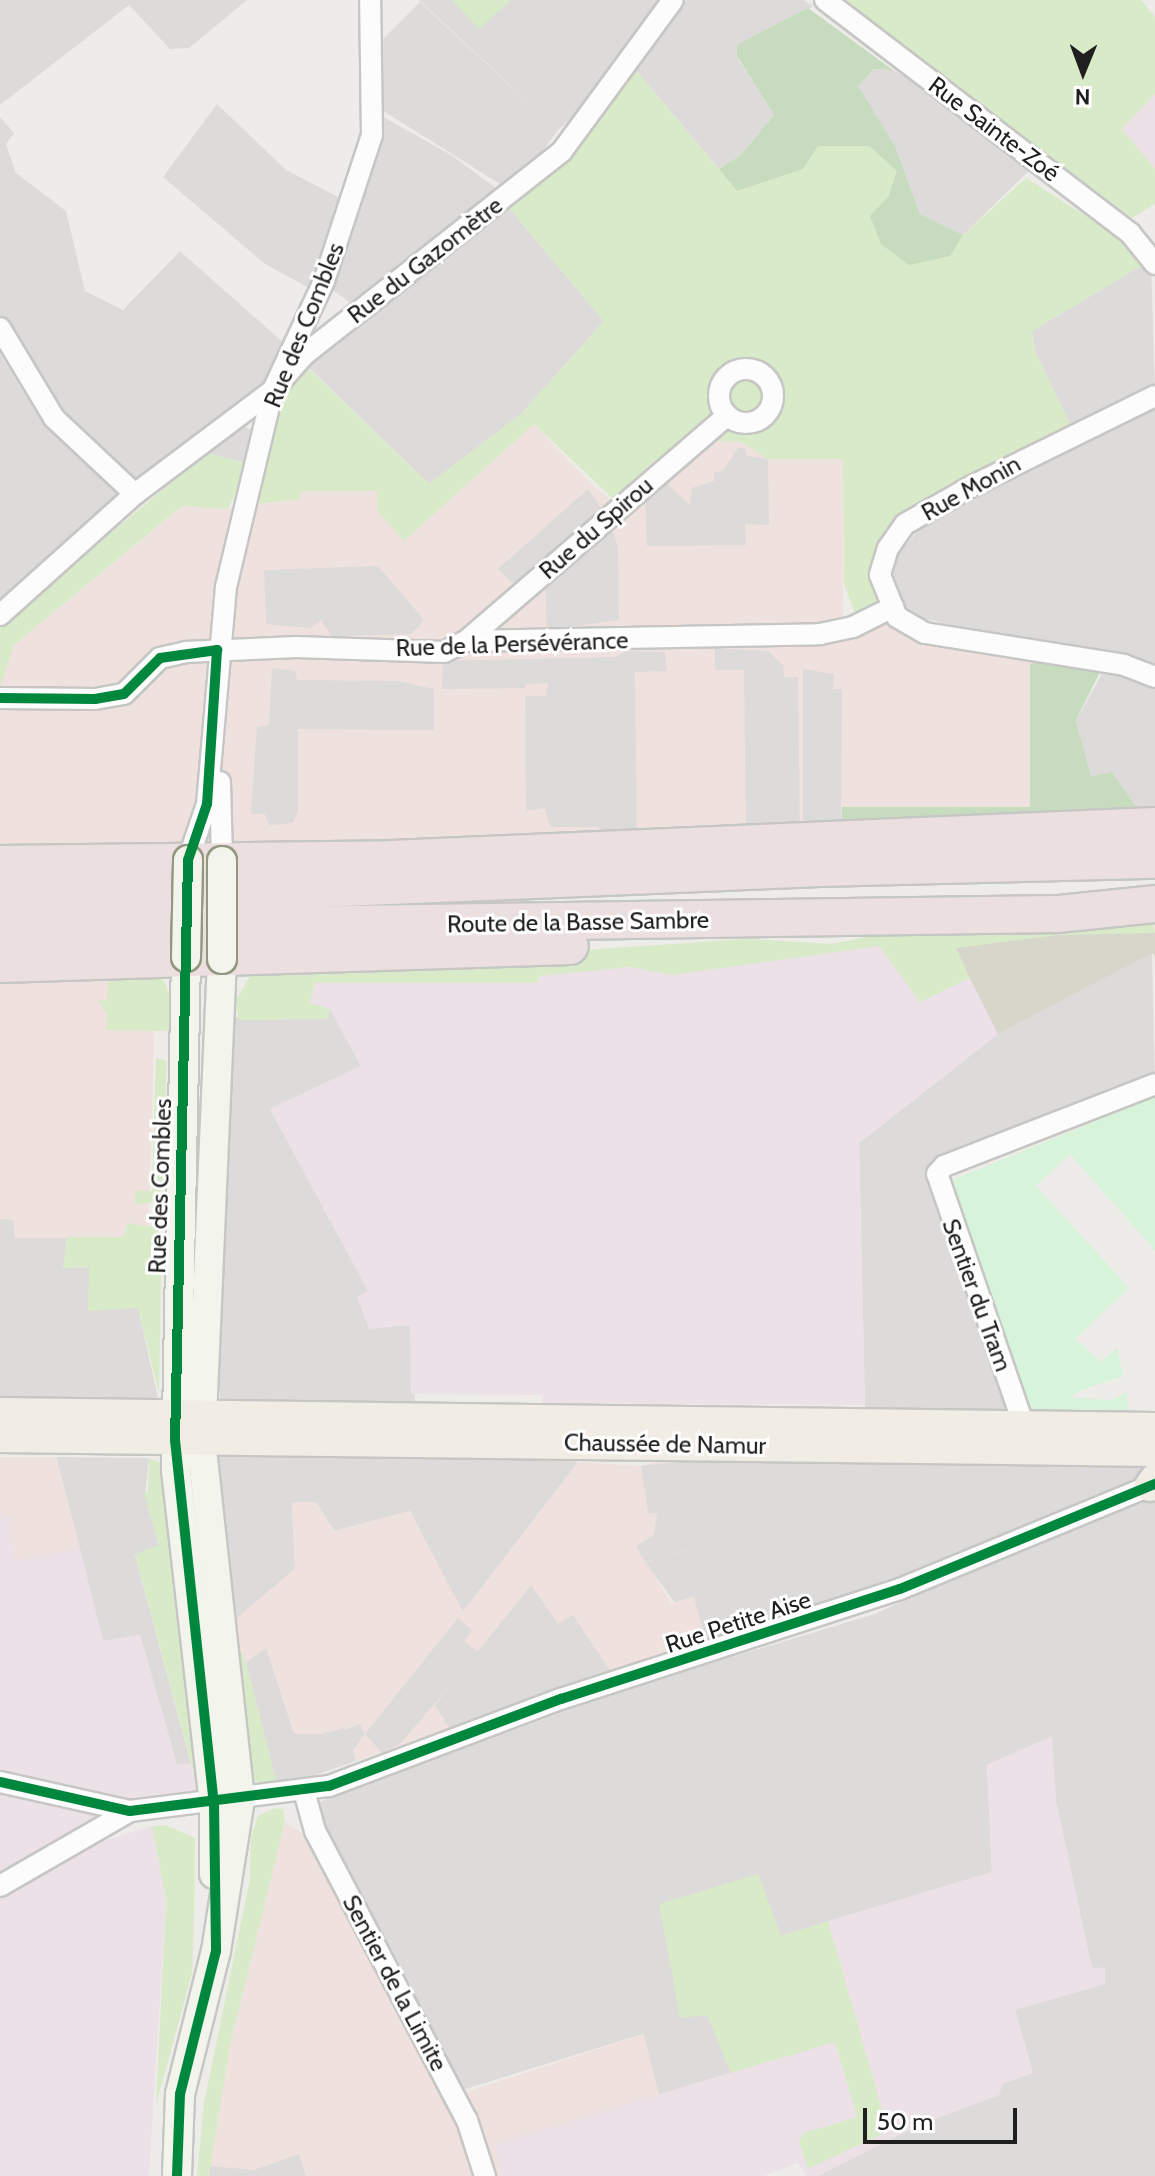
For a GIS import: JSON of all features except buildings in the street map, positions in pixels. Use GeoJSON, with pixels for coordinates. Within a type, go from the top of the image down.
{"type":"FeatureCollection","features":[{"type":"Feature","properties":{"kind":"highway"},"geometry":{"type":"LineString","coordinates":[[0,864],[205,861],[972,836],[1155,826]]}},
{"type":"Feature","properties":{"kind":"highway"},"geometry":{"type":"LineString","coordinates":[[1081,832],[1155,840]]}},
{"type":"Feature","properties":{"kind":"highway"},"geometry":{"type":"LineString","coordinates":[[819,868],[972,836]]}},
{"type":"Feature","properties":{"kind":"highway","name":"Route de la Basse Sambre"},"geometry":{"type":"LineString","coordinates":[[0,895],[245,892],[819,868],[1155,860]]}},
{"type":"Feature","properties":{"kind":"highway","name":"Route de la Basse Sambre"},"geometry":{"type":"LineString","coordinates":[[0,929],[939,915],[1147,908]]}},
{"type":"Feature","properties":{"kind":"highway"},"geometry":{"type":"LineString","coordinates":[[0,964],[810,937],[939,915]]}},
{"type":"Feature","properties":{"kind":"main road","name":"Rue des Combles"},"geometry":{"type":"LineString","coordinates":[[177,2176],[180,2094],[216,1951],[227,1802],[188,1428],[186,957],[205,861]]}},
{"type":"Feature","properties":{"kind":"main road","name":"Rue des Combles"},"geometry":{"type":"LineString","coordinates":[[188,1428],[222,959],[205,861]]}},
{"type":"Feature","properties":{"kind":"main road"},"geometry":{"type":"LineString","coordinates":[[0,1413],[188,1428]]}},
{"type":"Feature","properties":{"kind":"main road"},"geometry":{"type":"LineString","coordinates":[[315,1440],[364,1429],[502,1430],[515,1421]]}},
{"type":"Feature","properties":{"kind":"main road","name":"Chaussée de Namur"},"geometry":{"type":"LineString","coordinates":[[188,1428],[515,1421],[1155,1428]]}},
{"type":"Feature","properties":{"kind":"main road"},"geometry":{"type":"LineString","coordinates":[[0,1437],[188,1428]]}},
{"type":"Feature","properties":{"kind":"main road","name":"Chaussée de Namur"},"geometry":{"type":"LineString","coordinates":[[188,1428],[315,1440],[1155,1451]]}},
{"type":"Feature","properties":{"kind":"street","name":"Rue des Combles"},"geometry":{"type":"LineString","coordinates":[[205,861],[217,650],[226,587],[273,390],[324,281],[372,135],[370,0]]}},
{"type":"Feature","properties":{"kind":"street","name":"Rue du Gazomètre"},"geometry":{"type":"LineString","coordinates":[[0,615],[135,494],[273,390],[304,355],[562,151],[673,0]]}},
{"type":"Feature","properties":{"kind":"street","name":"Rue Sainte-Zoé"},"geometry":{"type":"LineString","coordinates":[[825,0],[1130,233],[1155,264]]}},
{"type":"Feature","properties":{"kind":"street"},"geometry":{"type":"LineString","coordinates":[[0,328],[54,418],[135,494]]}},
{"type":"Feature","properties":{"kind":"street","name":"Rue Monin"},"geometry":{"type":"LineString","coordinates":[[893,607],[880,575],[888,548],[905,524],[1155,396]]}},
{"type":"Feature","properties":{"kind":"street","name":"Rue du Spirou"},"geometry":{"type":"LineString","coordinates":[[466,641],[727,416]]}},
{"type":"Feature","properties":{"kind":"street"},"geometry":{"type":"LineString","coordinates":[[893,607],[897,617],[925,633],[1124,665],[1155,677]]}},
{"type":"Feature","properties":{"kind":"street","name":"Rue de la Persévérance"},"geometry":{"type":"LineString","coordinates":[[0,698],[95,699],[124,694],[160,658],[217,650],[444,652],[466,641],[820,634],[853,627],[893,607]]}},
{"type":"Feature","properties":{"kind":"street","name":"Rue des Combles"},"geometry":{"type":"LineString","coordinates":[[205,861],[217,650]]}},
{"type":"Feature","properties":{"kind":"street","name":"Sentier du Tram"},"geometry":{"type":"LineString","coordinates":[[1024,1426],[936,1183],[944,1166],[1155,1084]]}},
{"type":"Feature","properties":{"kind":"street","name":"Rue Petite Aise"},"geometry":{"type":"LineString","coordinates":[[130,1811],[227,1802],[329,1786],[561,1699],[900,1589],[1153,1483]]}},
{"type":"Feature","properties":{"kind":"street"},"geometry":{"type":"LineString","coordinates":[[0,1782],[130,1811]]}},
{"type":"Feature","properties":{"kind":"street","name":"Sentier de la Limite"},"geometry":{"type":"LineString","coordinates":[[304,1791],[315,1831],[467,2120],[485,2176]]}},
{"type":"Feature","properties":{"kind":"street"},"geometry":{"type":"LineString","coordinates":[[0,1886],[130,1811]]}},
{"type":"Feature","properties":{"kind":"shaded area"},"geometry":{"type":"Polygon","coordinates":[[[0,0],[247,0],[189,48],[170,49],[129,5],[0,105],[0,0]]]}},
{"type":"Feature","properties":{"kind":"shaded area"},"geometry":{"type":"Polygon","coordinates":[[[419,0],[671,0],[596,97],[558,130],[419,0]]]}},
{"type":"Feature","properties":{"kind":"shaded area"},"geometry":{"type":"Polygon","coordinates":[[[686,0],[804,0],[813,6],[737,57],[774,115],[742,154],[719,169],[636,70],[639,52],[686,0]]]}},
{"type":"Feature","properties":{"kind":"shaded area"},"geometry":{"type":"Polygon","coordinates":[[[420,2],[558,130],[513,192],[372,104],[377,45],[420,2]]]}},
{"type":"Feature","properties":{"kind":"shaded area"},"geometry":{"type":"Polygon","coordinates":[[[875,69],[893,70],[933,91],[1032,168],[963,235],[920,214],[895,146],[857,86],[875,69]]]}},
{"type":"Feature","properties":{"kind":"shaded area"},"geometry":{"type":"Polygon","coordinates":[[[1155,94],[1155,169],[1121,129],[1155,94]]]}},
{"type":"Feature","properties":{"kind":"shaded area"},"geometry":{"type":"Polygon","coordinates":[[[217,104],[286,170],[342,199],[311,289],[265,264],[163,177],[217,104]]]}},
{"type":"Feature","properties":{"kind":"shaded area"},"geometry":{"type":"Polygon","coordinates":[[[378,114],[451,155],[500,191],[356,307],[330,288],[378,114]]]}},
{"type":"Feature","properties":{"kind":"shaded area"},"geometry":{"type":"Polygon","coordinates":[[[0,117],[14,133],[6,144],[16,173],[66,211],[85,291],[123,310],[180,251],[286,345],[280,376],[134,488],[62,416],[0,315],[0,117]]]}},
{"type":"Feature","properties":{"kind":"shaded area"},"geometry":{"type":"Polygon","coordinates":[[[508,207],[604,321],[520,415],[429,484],[308,367],[508,207]]]}},
{"type":"Feature","properties":{"kind":"shaded area"},"geometry":{"type":"Polygon","coordinates":[[[1151,260],[1155,390],[1071,427],[1035,351],[1032,331],[1151,260]]]}},
{"type":"Feature","properties":{"kind":"shaded area"},"geometry":{"type":"Polygon","coordinates":[[[0,354],[36,413],[120,498],[0,616],[0,354]]]}},
{"type":"Feature","properties":{"kind":"shaded area"},"geometry":{"type":"Polygon","coordinates":[[[1155,404],[1155,684],[1102,662],[914,616],[888,596],[889,566],[925,522],[978,487],[1155,404]]]}},
{"type":"Feature","properties":{"kind":"shaded area"},"geometry":{"type":"Polygon","coordinates":[[[534,424],[592,485],[627,512],[714,441],[742,442],[768,459],[843,459],[843,618],[856,637],[872,624],[908,622],[1066,657],[1030,665],[1031,807],[842,807],[841,834],[95,852],[0,848],[0,687],[14,645],[183,506],[228,509],[300,499],[302,491],[378,491],[404,541],[534,424]]]}},
{"type":"Feature","properties":{"kind":"shaded area"},"geometry":{"type":"Polygon","coordinates":[[[245,426],[256,434],[249,464],[207,453],[223,435],[245,426]]]}},
{"type":"Feature","properties":{"kind":"shaded area"},"geometry":{"type":"Polygon","coordinates":[[[738,448],[745,448],[747,456],[768,459],[769,525],[745,524],[746,545],[647,546],[645,497],[666,483],[690,505],[692,488],[714,481],[714,472],[723,471],[738,448]]]}},
{"type":"Feature","properties":{"kind":"shaded area"},"geometry":{"type":"Polygon","coordinates":[[[588,489],[608,518],[618,547],[619,620],[547,630],[545,582],[519,589],[498,569],[588,489]]]}},
{"type":"Feature","properties":{"kind":"shaded area"},"geometry":{"type":"Polygon","coordinates":[[[378,566],[424,620],[411,634],[331,636],[321,620],[310,628],[266,624],[264,570],[378,566]]]}},
{"type":"Feature","properties":{"kind":"shaded area"},"geometry":{"type":"Polygon","coordinates":[[[715,648],[768,651],[783,665],[784,677],[798,677],[800,835],[746,835],[744,670],[715,670],[715,648]]]}},
{"type":"Feature","properties":{"kind":"shaded area"},"geometry":{"type":"Polygon","coordinates":[[[625,651],[665,652],[667,671],[635,672],[637,837],[606,838],[598,827],[550,827],[545,808],[526,811],[525,696],[546,696],[548,683],[526,684],[525,688],[442,689],[443,661],[617,657],[625,651]]]}},
{"type":"Feature","properties":{"kind":"shaded area"},"geometry":{"type":"Polygon","coordinates":[[[272,668],[295,671],[297,680],[397,681],[434,689],[434,730],[298,729],[298,811],[293,823],[269,825],[265,814],[251,814],[257,727],[269,725],[272,668]]]}},
{"type":"Feature","properties":{"kind":"shaded area"},"geometry":{"type":"Polygon","coordinates":[[[803,669],[834,674],[833,689],[842,689],[841,821],[803,822],[803,669]]]}},
{"type":"Feature","properties":{"kind":"shaded area"},"geometry":{"type":"Polygon","coordinates":[[[1104,670],[1155,688],[1155,820],[1145,820],[1091,778],[1076,720],[1104,670]]]}},
{"type":"Feature","properties":{"kind":"shaded area"},"geometry":{"type":"Polygon","coordinates":[[[1033,925],[1155,933],[1155,957],[1152,953],[998,1034],[949,937],[1033,925]]]}},
{"type":"Feature","properties":{"kind":"shaded area"},"geometry":{"type":"Polygon","coordinates":[[[949,937],[998,1034],[859,1143],[865,1405],[542,1403],[542,1395],[411,1394],[410,1325],[369,1329],[357,1297],[368,1291],[270,1109],[361,1066],[330,1009],[310,1003],[315,983],[538,983],[539,976],[580,970],[636,967],[674,971],[949,937]]]}},
{"type":"Feature","properties":{"kind":"shaded area"},"geometry":{"type":"Polygon","coordinates":[[[1152,952],[1155,1084],[944,1166],[1020,1414],[865,1410],[859,1143],[998,1034],[1152,952]]]}},
{"type":"Feature","properties":{"kind":"shaded area"},"geometry":{"type":"Polygon","coordinates":[[[109,973],[155,1008],[148,1238],[15,1238],[14,1220],[0,1219],[0,977],[109,973]]]}},
{"type":"Feature","properties":{"kind":"shaded area"},"geometry":{"type":"Polygon","coordinates":[[[330,1009],[361,1066],[270,1109],[369,1292],[369,1328],[410,1325],[415,1401],[220,1404],[218,1174],[232,1017],[327,1019],[330,1009]]]}},
{"type":"Feature","properties":{"kind":"shaded area"},"geometry":{"type":"Polygon","coordinates":[[[0,1219],[14,1219],[15,1238],[67,1237],[63,1268],[89,1267],[111,1309],[138,1307],[159,1403],[0,1403],[0,1219]]]}},
{"type":"Feature","properties":{"kind":"shaded area"},"geometry":{"type":"Polygon","coordinates":[[[515,1451],[578,1462],[462,1613],[410,1511],[334,1531],[316,1502],[292,1503],[295,1569],[224,1629],[215,1453],[515,1451]]]}},
{"type":"Feature","properties":{"kind":"shaded area"},"geometry":{"type":"Polygon","coordinates":[[[0,1457],[56,1457],[80,1548],[14,1561],[12,1517],[0,1516],[0,1457]]]}},
{"type":"Feature","properties":{"kind":"shaded area"},"geometry":{"type":"Polygon","coordinates":[[[56,1457],[149,1458],[145,1494],[159,1546],[135,1555],[191,1764],[177,1765],[140,1635],[103,1641],[56,1457]]]}},
{"type":"Feature","properties":{"kind":"shaded area"},"geometry":{"type":"Polygon","coordinates":[[[713,1458],[1153,1459],[1154,1480],[853,1603],[708,1648],[645,1562],[759,1529],[713,1458]]]}},
{"type":"Feature","properties":{"kind":"shaded area"},"geometry":{"type":"Polygon","coordinates":[[[713,1458],[760,1529],[645,1562],[636,1546],[654,1535],[657,1513],[648,1513],[641,1466],[713,1458]]]}},
{"type":"Feature","properties":{"kind":"shaded area"},"geometry":{"type":"Polygon","coordinates":[[[664,1460],[760,1529],[646,1562],[671,1603],[694,1597],[706,1641],[638,1666],[610,1670],[573,1615],[558,1624],[531,1585],[435,1705],[449,1728],[356,1761],[353,1750],[365,1734],[360,1724],[321,1734],[294,1734],[266,1648],[246,1662],[221,1631],[295,1569],[292,1503],[316,1502],[334,1531],[410,1511],[463,1612],[578,1462],[641,1466],[664,1460]]]}},
{"type":"Feature","properties":{"kind":"shaded area"},"geometry":{"type":"Polygon","coordinates":[[[1155,1492],[1155,2176],[818,2176],[921,2124],[999,2095],[1002,2084],[1033,2073],[1015,2010],[1105,1968],[1092,1969],[1056,1801],[1051,1737],[987,1765],[992,1872],[781,1936],[708,2016],[731,2073],[659,2096],[643,2034],[462,2090],[332,1847],[319,1802],[625,1689],[875,1614],[1097,1511],[1155,1492]]]}},
{"type":"Feature","properties":{"kind":"shaded area"},"geometry":{"type":"Polygon","coordinates":[[[0,1516],[12,1517],[14,1561],[80,1548],[103,1641],[140,1635],[177,1764],[191,1764],[199,1792],[85,1821],[0,1876],[0,1516]]]}},
{"type":"Feature","properties":{"kind":"shaded area"},"geometry":{"type":"Polygon","coordinates":[[[531,1585],[573,1614],[610,1670],[449,1728],[434,1705],[531,1585]]]}},
{"type":"Feature","properties":{"kind":"shaded area"},"geometry":{"type":"Polygon","coordinates":[[[458,1618],[472,1630],[464,1641],[479,1652],[400,1744],[382,1753],[365,1734],[458,1618]]]}},
{"type":"Feature","properties":{"kind":"shaded area"},"geometry":{"type":"Polygon","coordinates":[[[266,1648],[345,1729],[360,1724],[365,1734],[353,1750],[356,1761],[278,1788],[246,1662],[266,1648]]]}},
{"type":"Feature","properties":{"kind":"shaded area"},"geometry":{"type":"Polygon","coordinates":[[[1052,1736],[1056,1801],[1092,1969],[1105,1967],[1105,1984],[1015,2010],[1033,2073],[1002,2084],[999,2095],[921,2124],[818,2176],[806,2176],[798,2163],[763,2176],[502,2176],[494,2144],[835,2041],[857,2117],[807,2168],[887,2131],[828,1921],[992,1872],[987,1765],[1052,1736]]]}},
{"type":"Feature","properties":{"kind":"shaded area"},"geometry":{"type":"Polygon","coordinates":[[[285,1822],[322,1847],[456,2095],[644,2034],[659,2096],[495,2144],[502,2176],[209,2176],[230,2045],[285,1822]]]}},
{"type":"Feature","properties":{"kind":"shaded area"},"geometry":{"type":"Polygon","coordinates":[[[152,1826],[166,1900],[149,2176],[0,2176],[0,1899],[76,1849],[152,1826]]]}},
{"type":"Feature","properties":{"kind":"shaded area"},"geometry":{"type":"Polygon","coordinates":[[[299,2154],[306,2176],[209,2176],[209,2166],[254,2170],[299,2154]]]}},
{"type":"Feature","properties":{"kind":"green space"},"geometry":{"type":"Polygon","coordinates":[[[452,0],[511,0],[479,29],[452,0]]]}},
{"type":"Feature","properties":{"kind":"green space"},"geometry":{"type":"Polygon","coordinates":[[[834,0],[1141,0],[1155,17],[1155,94],[1122,129],[1155,169],[1155,204],[1132,218],[1047,169],[834,0]]]}},
{"type":"Feature","properties":{"kind":"green space"},"geometry":{"type":"Polygon","coordinates":[[[808,8],[893,70],[874,69],[858,86],[895,146],[920,214],[963,235],[950,256],[909,265],[881,244],[870,216],[888,197],[897,171],[869,146],[818,146],[803,169],[737,191],[719,169],[742,154],[774,115],[737,56],[737,45],[808,8]]]}},
{"type":"Feature","properties":{"kind":"green space"},"geometry":{"type":"Polygon","coordinates":[[[636,70],[737,191],[803,169],[818,146],[869,146],[897,171],[888,197],[950,256],[963,235],[1026,178],[1089,218],[1126,229],[1151,260],[1032,331],[1035,351],[1071,427],[905,524],[879,553],[879,603],[857,619],[844,584],[843,459],[768,459],[742,442],[714,441],[627,512],[534,424],[404,541],[377,511],[377,491],[302,491],[300,499],[260,504],[257,479],[283,398],[307,367],[429,484],[520,415],[604,321],[508,207],[591,131],[636,70]]]}},
{"type":"Feature","properties":{"kind":"green space"},"geometry":{"type":"Polygon","coordinates":[[[207,453],[249,464],[228,509],[182,506],[14,645],[0,687],[0,625],[207,453]]]}},
{"type":"Feature","properties":{"kind":"green space"},"geometry":{"type":"Polygon","coordinates":[[[1066,657],[1100,672],[1076,720],[1091,777],[1112,772],[1145,820],[841,834],[842,807],[1030,807],[1030,664],[1066,657]]]}},
{"type":"Feature","properties":{"kind":"green space"},"geometry":{"type":"Polygon","coordinates":[[[1153,921],[1155,933],[1058,935],[956,948],[970,978],[920,1002],[879,946],[672,975],[631,967],[539,976],[538,983],[315,983],[310,1003],[330,1009],[328,1019],[239,1020],[235,1002],[257,964],[373,964],[747,939],[833,944],[907,928],[1153,921]]]}},
{"type":"Feature","properties":{"kind":"green space"},"geometry":{"type":"Polygon","coordinates":[[[109,973],[156,975],[164,981],[174,1006],[169,1031],[106,1030],[107,1015],[98,1000],[107,1001],[109,973]]]}},
{"type":"Feature","properties":{"kind":"green space"},"geometry":{"type":"Polygon","coordinates":[[[156,1058],[167,1061],[161,1201],[135,1205],[135,1191],[152,1191],[156,1058]]]}},
{"type":"Feature","properties":{"kind":"green space"},"geometry":{"type":"Polygon","coordinates":[[[1155,1097],[1155,1250],[1070,1154],[1036,1186],[1129,1288],[1075,1339],[1101,1362],[1117,1348],[1123,1376],[1076,1392],[1071,1398],[1111,1400],[1127,1392],[1128,1412],[1024,1413],[948,1182],[1155,1097]]]}},
{"type":"Feature","properties":{"kind":"green space"},"geometry":{"type":"Polygon","coordinates":[[[127,1223],[162,1228],[159,1393],[138,1308],[88,1311],[89,1267],[63,1268],[67,1237],[124,1237],[127,1223]]]}},
{"type":"Feature","properties":{"kind":"green space"},"geometry":{"type":"Polygon","coordinates":[[[149,1458],[169,1466],[199,1792],[135,1554],[159,1545],[144,1493],[148,1492],[149,1458]]]}},
{"type":"Feature","properties":{"kind":"green space"},"geometry":{"type":"Polygon","coordinates":[[[237,1644],[246,1662],[278,1788],[240,1776],[237,1644]]]}},
{"type":"Feature","properties":{"kind":"green space"},"geometry":{"type":"Polygon","coordinates":[[[275,1808],[283,1809],[285,1822],[230,2045],[209,2176],[197,2176],[204,2103],[250,1879],[251,1838],[258,1816],[275,1808]]]}},
{"type":"Feature","properties":{"kind":"green space"},"geometry":{"type":"Polygon","coordinates":[[[165,1825],[195,1838],[194,1923],[192,1974],[156,2105],[166,1900],[152,1826],[165,1825]]]}},
{"type":"Feature","properties":{"kind":"green space"},"geometry":{"type":"Polygon","coordinates":[[[758,1874],[781,1936],[828,1921],[888,2131],[808,2169],[799,2141],[804,2133],[857,2117],[835,2042],[731,2073],[708,2016],[680,2017],[659,1904],[758,1874]]]}},
{"type":"Feature","properties":{"kind":"cycle path"},"geometry":{"type":"LineString","coordinates":[[0,698],[95,699],[124,694],[160,658],[217,650],[207,804],[188,860],[175,1440],[214,1804],[216,1951],[180,2094],[177,2176]]}},
{"type":"Feature","properties":{"kind":"cycle path"},"geometry":{"type":"LineString","coordinates":[[0,1782],[130,1811],[329,1786],[561,1699],[900,1589],[1155,1484]]}}]}
